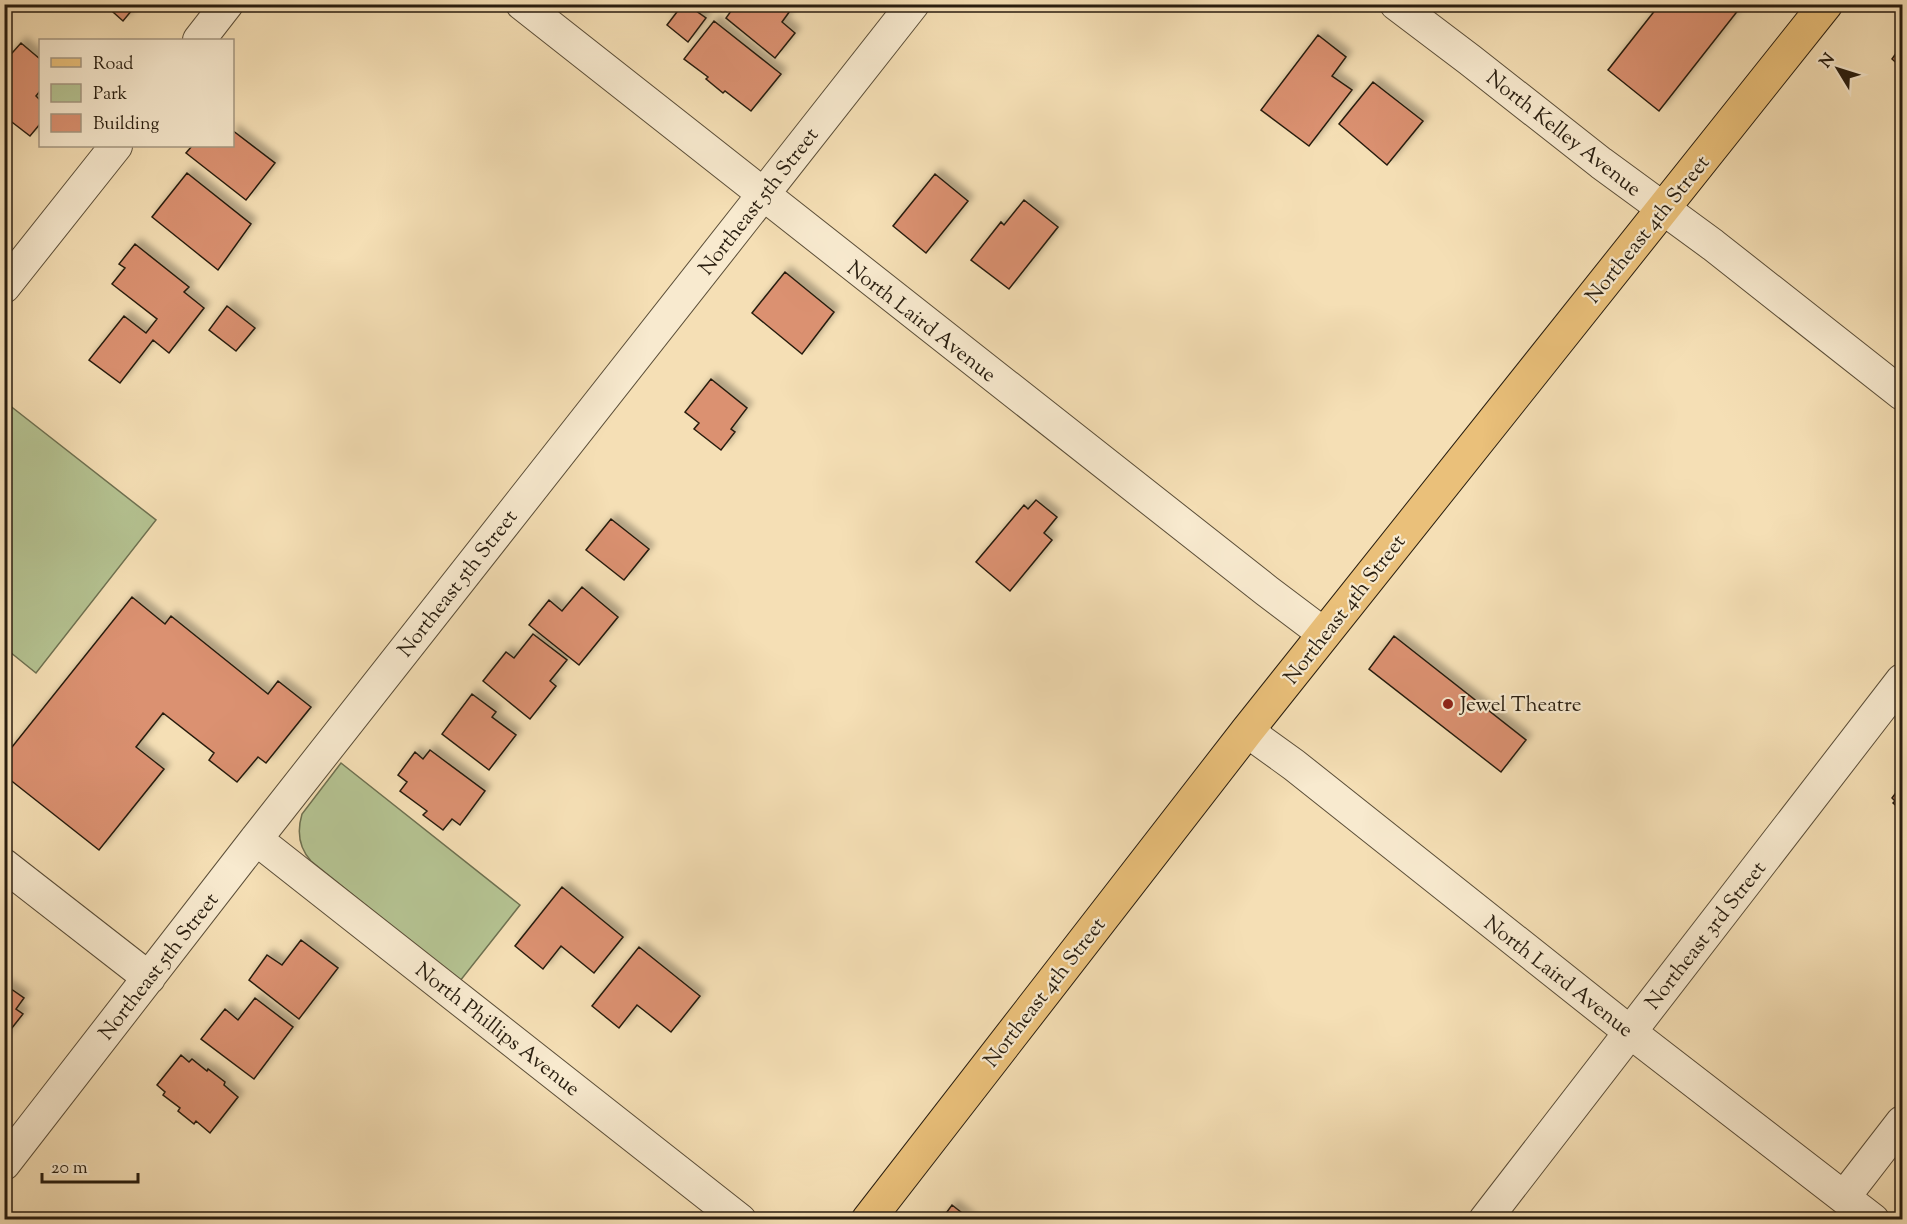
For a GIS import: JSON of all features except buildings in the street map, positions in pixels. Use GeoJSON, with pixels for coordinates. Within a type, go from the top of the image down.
{"type":"FeatureCollection","features":[{"type":"Feature","properties":{"kind":"main road","name":"Northeast 4th Street"},"geometry":{"type":"LineString","coordinates":[[868,1220],[1247,731],[1826,4]]}},
{"type":"Feature","properties":{"kind":"street"},"geometry":{"type":"LineString","coordinates":[[200,39],[227,4]]}},
{"type":"Feature","properties":{"kind":"street","name":"North Laird Avenue"},"geometry":{"type":"LineString","coordinates":[[522,4],[1324,634]]}},
{"type":"Feature","properties":{"kind":"street","name":"Northeast 5th Street"},"geometry":{"type":"LineString","coordinates":[[4,1164],[256,839],[913,4]]}},
{"type":"Feature","properties":{"kind":"street","name":"North Kelley Avenue"},"geometry":{"type":"LineString","coordinates":[[1397,5],[1601,164],[1713,245],[1902,394]]}},
{"type":"Feature","properties":{"kind":"street"},"geometry":{"type":"LineString","coordinates":[[4,287],[115,147]]}},
{"type":"Feature","properties":{"kind":"street","name":"Northeast 3rd Street"},"geometry":{"type":"LineString","coordinates":[[1485,1220],[1902,680]]}},
{"type":"Feature","properties":{"kind":"street","name":"North Laird Avenue"},"geometry":{"type":"LineString","coordinates":[[1247,731],[1294,765],[1630,1032],[1873,1220]]}},
{"type":"Feature","properties":{"kind":"street","name":"North Phillips Avenue"},"geometry":{"type":"LineString","coordinates":[[256,839],[740,1220]]}},
{"type":"Feature","properties":{"kind":"street"},"geometry":{"type":"LineString","coordinates":[[4,866],[149,978]]}},
{"type":"Feature","properties":{"kind":"street"},"geometry":{"type":"LineString","coordinates":[[1844,1197],[1902,1122]]}},
{"type":"Feature","properties":{"kind":"green space"},"geometry":{"type":"Polygon","coordinates":[[[4,401],[156,520],[36,673],[5,648],[4,401]]]}},
{"type":"Feature","properties":{"kind":"green space"},"geometry":{"type":"Polygon","coordinates":[[[341,763],[520,905],[460,981],[311,861],[304,851],[299,833],[302,814],[341,763]]]}},
{"type":"Feature","properties":{"kind":"place","name":"Jewel Theatre"},"geometry":{"type":"Point","coordinates":[1448,704]}}]}
